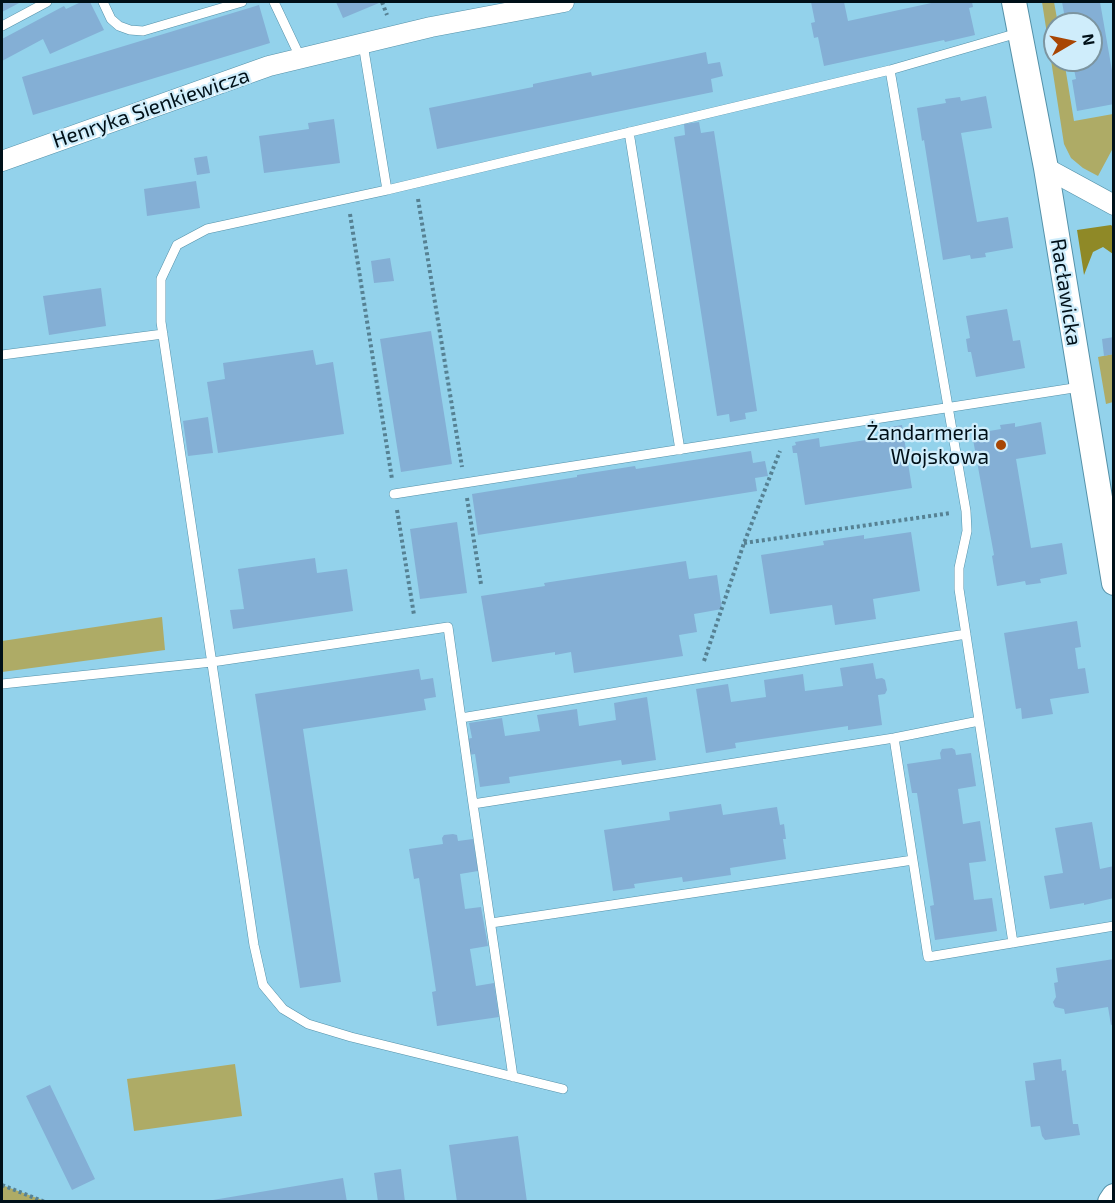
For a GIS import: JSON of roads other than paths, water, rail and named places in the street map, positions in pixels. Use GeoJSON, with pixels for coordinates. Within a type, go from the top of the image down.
{"type":"FeatureCollection","features":[{"type":"Feature","properties":{"kind":"street","name":"Henryka Sienkiewicza"},"geometry":{"type":"LineString","coordinates":[[2,161],[270,66],[431,27],[564,2]]}},
{"type":"Feature","properties":{"kind":"street","name":"Racławicka"},"geometry":{"type":"LineString","coordinates":[[1014,2],[1046,168],[1113,584]]}},
{"type":"Feature","properties":{"kind":"street"},"geometry":{"type":"LineString","coordinates":[[1046,168],[1113,205]]}},
{"type":"Feature","properties":{"kind":"street"},"geometry":{"type":"LineString","coordinates":[[1110,1202],[1113,1196]]}},
{"type":"Feature","properties":{"kind":"lane"},"geometry":{"type":"LineString","coordinates":[[2,26],[47,2]]}},
{"type":"Feature","properties":{"kind":"lane"},"geometry":{"type":"LineString","coordinates":[[104,5],[111,19],[119,26],[130,30],[143,30],[242,2]]}},
{"type":"Feature","properties":{"kind":"lane"},"geometry":{"type":"LineString","coordinates":[[274,2],[301,59]]}},
{"type":"Feature","properties":{"kind":"lane"},"geometry":{"type":"LineString","coordinates":[[563,1089],[351,1037],[308,1024],[284,1009],[263,985],[254,945],[163,334],[161,279],[177,245],[207,229],[387,190],[890,70],[1020,32]]}},
{"type":"Feature","properties":{"kind":"lane"},"geometry":{"type":"LineString","coordinates":[[363,44],[387,190]]}},
{"type":"Feature","properties":{"kind":"lane"},"geometry":{"type":"LineString","coordinates":[[890,70],[966,511],[967,531],[959,568],[959,589],[1013,943]]}},
{"type":"Feature","properties":{"kind":"lane"},"geometry":{"type":"LineString","coordinates":[[629,132],[680,450]]}},
{"type":"Feature","properties":{"kind":"lane"},"geometry":{"type":"LineString","coordinates":[[2,355],[163,334]]}},
{"type":"Feature","properties":{"kind":"lane"},"geometry":{"type":"LineString","coordinates":[[394,494],[1081,387]]}},
{"type":"Feature","properties":{"kind":"lane"},"geometry":{"type":"LineString","coordinates":[[2,684],[212,662],[448,627],[513,1077]]}},
{"type":"Feature","properties":{"kind":"lane"},"geometry":{"type":"LineString","coordinates":[[461,718],[966,634]]}},
{"type":"Feature","properties":{"kind":"lane"},"geometry":{"type":"LineString","coordinates":[[474,804],[894,738],[979,721]]}},
{"type":"Feature","properties":{"kind":"lane"},"geometry":{"type":"LineString","coordinates":[[894,738],[928,957],[1113,926]]}},
{"type":"Feature","properties":{"kind":"lane"},"geometry":{"type":"LineString","coordinates":[[491,923],[913,860]]}},
{"type":"Feature","properties":{"kind":"place","name":"Żandarmeria Wojskowa"},"geometry":{"type":"Point","coordinates":[1001,445]}}]}
